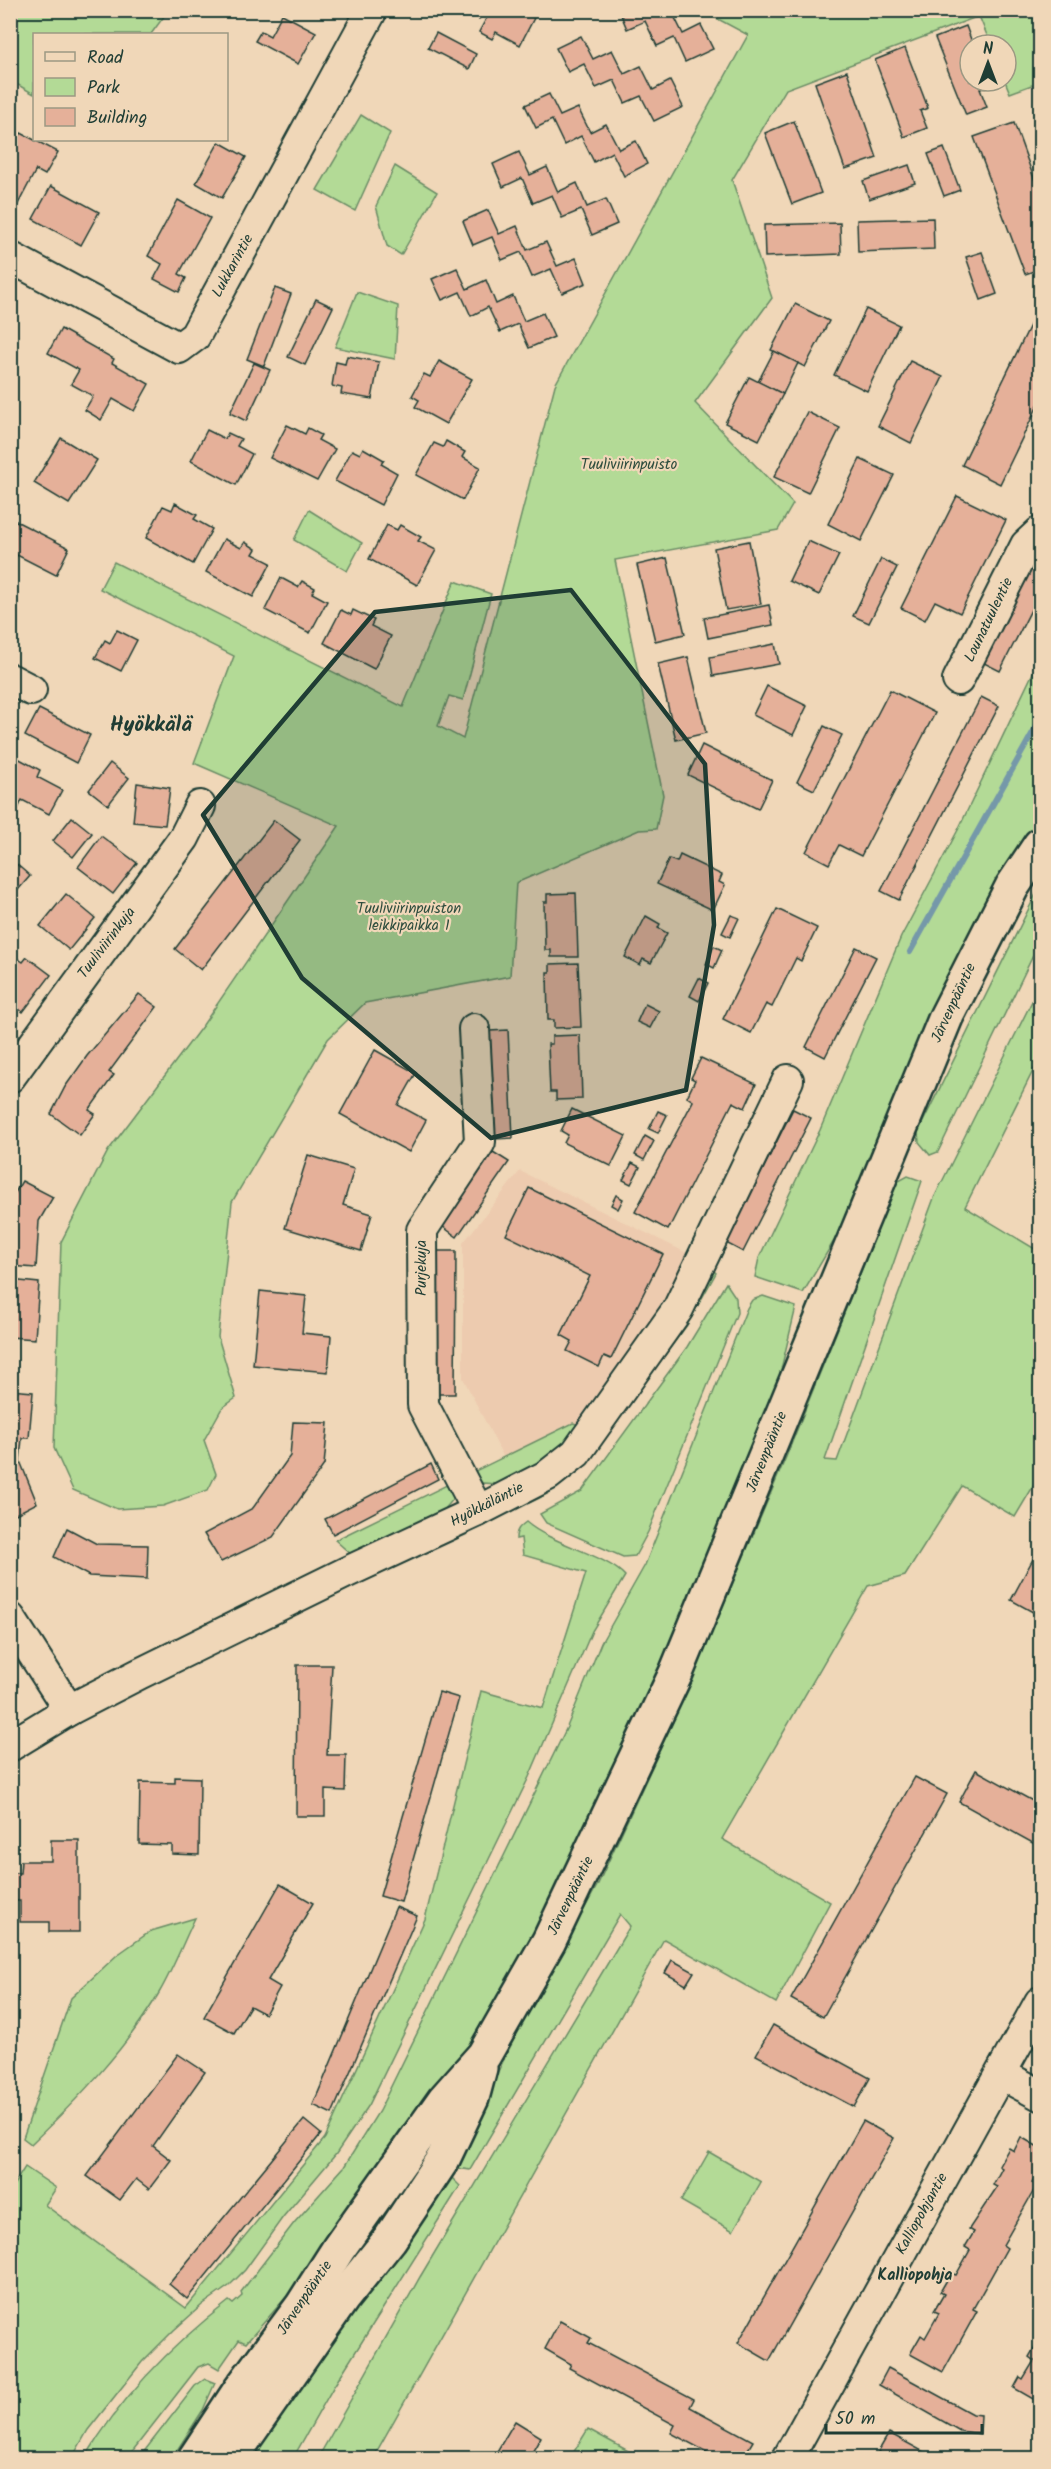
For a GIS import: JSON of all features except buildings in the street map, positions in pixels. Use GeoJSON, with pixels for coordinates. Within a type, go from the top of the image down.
{"type":"FeatureCollection","features":[{"type":"Feature","properties":{"kind":"main road","name":"Järvenpääntie"},"geometry":{"type":"LineString","coordinates":[[195,2458],[240,2390],[444,2100],[484,2055],[549,1941],[662,1704],[946,1017],[1012,887],[1041,845]]}},
{"type":"Feature","properties":{"kind":"main road","name":"Järvenpääntie"},"geometry":{"type":"LineString","coordinates":[[231,2458],[342,2299],[390,2239],[443,2159],[472,2098],[484,2055]]}},
{"type":"Feature","properties":{"kind":"street","name":"Lukkarintie"},"geometry":{"type":"LineString","coordinates":[[10,257],[179,348],[195,336],[372,10]]}},
{"type":"Feature","properties":{"kind":"street","name":"Lounatuulentie"},"geometry":{"type":"LineString","coordinates":[[958,680],[1026,544],[1041,532]]}},
{"type":"Feature","properties":{"kind":"street","name":"Tuuliviirinkuja"},"geometry":{"type":"LineString","coordinates":[[10,1077],[184,838],[200,806]]}},
{"type":"Feature","properties":{"kind":"street","name":"Purjekuja"},"geometry":{"type":"LineString","coordinates":[[474,1029],[480,1142],[422,1230],[423,1405],[478,1511]]}},
{"type":"Feature","properties":{"kind":"street","name":"Hyökkäläntie"},"geometry":{"type":"LineString","coordinates":[[10,1746],[69,1710],[548,1475],[576,1453],[678,1309],[788,1080]]}},
{"type":"Feature","properties":{"kind":"street"},"geometry":{"type":"LineString","coordinates":[[10,1618],[69,1710]]}},
{"type":"Feature","properties":{"kind":"street","name":"Kalliopohjantie"},"geometry":{"type":"LineString","coordinates":[[788,2458],[1041,2002]]}},
{"type":"Feature","properties":{"kind":"street"},"geometry":{"type":"LineString","coordinates":[[1001,2074],[1041,2095]]}},
{"type":"Feature","properties":{"kind":"highlighted area"},"geometry":{"type":"Polygon","coordinates":[[[571,590],[705,764],[714,925],[686,1090],[491,1138],[302,978],[203,815],[375,612],[571,590]]]}},
{"type":"Feature","properties":{"kind":"shaded area"},"geometry":{"type":"Polygon","coordinates":[[[520,1171],[693,1256],[674,1293],[580,1425],[572,1423],[504,1458],[463,1378],[463,1243],[520,1171]]]}},
{"type":"Feature","properties":{"kind":"green space"},"geometry":{"type":"Polygon","coordinates":[[[11,10],[168,10],[152,33],[33,33],[33,93],[11,81],[11,10]]]}},
{"type":"Feature","properties":{"kind":"green space"},"geometry":{"type":"Polygon","coordinates":[[[703,11],[1032,11],[1040,35],[1040,82],[1018,90],[1018,33],[986,33],[979,16],[786,89],[732,180],[772,298],[695,403],[793,504],[778,530],[615,560],[663,795],[656,829],[639,830],[516,883],[510,976],[365,1003],[328,1039],[232,1202],[218,1337],[236,1398],[222,1408],[204,1440],[216,1474],[208,1490],[163,1506],[117,1509],[73,1490],[54,1448],[61,1242],[108,1151],[203,1025],[339,826],[194,763],[234,656],[100,589],[114,562],[403,707],[455,581],[491,594],[463,700],[449,696],[438,726],[463,739],[555,385],[748,35],[703,11]]]}},
{"type":"Feature","properties":{"kind":"green space"},"geometry":{"type":"Polygon","coordinates":[[[361,115],[390,133],[355,211],[317,190],[361,115]]]}},
{"type":"Feature","properties":{"kind":"green space"},"geometry":{"type":"Polygon","coordinates":[[[395,166],[437,192],[401,255],[387,246],[376,206],[395,166]]]}},
{"type":"Feature","properties":{"kind":"green space"},"geometry":{"type":"Polygon","coordinates":[[[357,292],[398,306],[395,359],[335,347],[357,292]]]}},
{"type":"Feature","properties":{"kind":"green space"},"geometry":{"type":"Polygon","coordinates":[[[309,510],[362,543],[347,571],[294,540],[309,510]]]}},
{"type":"Feature","properties":{"kind":"green space"},"geometry":{"type":"Polygon","coordinates":[[[1040,658],[1040,817],[994,894],[841,1229],[803,1293],[755,1277],[759,1258],[820,1130],[901,937],[959,828],[1040,658]]]}},
{"type":"Feature","properties":{"kind":"green space"},"geometry":{"type":"Polygon","coordinates":[[[1040,886],[1040,941],[938,1152],[930,1155],[919,1142],[918,1132],[1040,886]]]}},
{"type":"Feature","properties":{"kind":"green space"},"geometry":{"type":"Polygon","coordinates":[[[1040,985],[1040,1072],[1034,1069],[965,1207],[1040,1252],[1040,1475],[1015,1517],[962,1486],[905,1576],[868,1586],[722,1839],[830,1902],[776,2003],[664,1939],[373,2458],[318,2458],[420,2277],[630,1926],[620,1914],[470,2170],[457,2168],[458,2162],[460,2163],[464,2156],[462,2144],[522,2023],[598,1884],[687,1691],[786,1457],[897,1182],[908,1176],[922,1181],[825,1460],[837,1461],[934,1198],[1040,985]]]}},
{"type":"Feature","properties":{"kind":"green space"},"geometry":{"type":"Polygon","coordinates":[[[713,1270],[716,1273],[687,1325],[589,1459],[562,1484],[529,1503],[523,1498],[713,1270]]]}},
{"type":"Feature","properties":{"kind":"green space"},"geometry":{"type":"Polygon","coordinates":[[[726,1283],[736,1298],[737,1313],[648,1532],[635,1556],[623,1557],[546,1523],[540,1514],[582,1491],[687,1347],[726,1283]]]}},
{"type":"Feature","properties":{"kind":"green space"},"geometry":{"type":"Polygon","coordinates":[[[763,1296],[796,1307],[778,1382],[756,1444],[667,1657],[550,1904],[499,2000],[453,2070],[301,2280],[246,2343],[239,2340],[219,2369],[209,2363],[198,2367],[127,2458],[85,2458],[115,2414],[168,2353],[229,2301],[233,2304],[242,2296],[241,2292],[294,2223],[344,2167],[379,2111],[567,1727],[601,1643],[645,1565],[747,1308],[752,1300],[763,1296]]]}},
{"type":"Feature","properties":{"kind":"green space"},"geometry":{"type":"Polygon","coordinates":[[[573,1423],[580,1425],[552,1459],[499,1484],[482,1483],[455,1497],[438,1517],[352,1555],[335,1540],[573,1423]]]}},
{"type":"Feature","properties":{"kind":"green space"},"geometry":{"type":"Polygon","coordinates":[[[526,1522],[549,1537],[605,1562],[625,1576],[592,1631],[529,1777],[369,2105],[336,2154],[283,2217],[245,2270],[229,2286],[202,2305],[174,2330],[142,2362],[88,2430],[72,2458],[11,2458],[11,2189],[25,2167],[56,2188],[45,2205],[186,2308],[325,2138],[425,1919],[481,1691],[543,1708],[586,1573],[523,1555],[521,1538],[516,1539],[516,1536],[518,1529],[526,1522]]]}},
{"type":"Feature","properties":{"kind":"green space"},"geometry":{"type":"Polygon","coordinates":[[[195,1918],[159,1993],[116,2054],[84,2091],[31,2144],[23,2138],[71,1998],[117,1955],[151,1931],[195,1918]]]}},
{"type":"Feature","properties":{"kind":"green space"},"geometry":{"type":"Polygon","coordinates":[[[709,2152],[761,2182],[733,2231],[681,2201],[709,2152]]]}},
{"type":"Feature","properties":{"kind":"green space"},"geometry":{"type":"Polygon","coordinates":[[[452,2178],[460,2186],[334,2386],[293,2458],[247,2458],[417,2217],[452,2178]]]}},
{"type":"Feature","properties":{"kind":"green space"},"geometry":{"type":"Polygon","coordinates":[[[205,2379],[215,2383],[203,2410],[172,2458],[139,2458],[195,2386],[205,2379]]]}},
{"type":"Feature","properties":{"kind":"green space"},"geometry":{"type":"Polygon","coordinates":[[[588,2429],[641,2458],[570,2458],[588,2429]]]}},
{"type":"Feature","properties":{"kind":"waterway"},"geometry":{"type":"LineString","coordinates":[[910,952],[1040,720]]}},
{"type":"Feature","properties":{"kind":"district","name":"Hyökkälä"},"geometry":{"type":"Point","coordinates":[151,725]}},
{"type":"Feature","properties":{"kind":"district","name":"Kalliopohja"},"geometry":{"type":"Point","coordinates":[915,2275]}},
{"type":"Feature","properties":{"kind":"park label","name":"Tuuliviirinpuisto"},"geometry":{"type":"Point","coordinates":[629,465]}},
{"type":"Feature","properties":{"kind":"park label","name":"Tuuliviirinpuiston leikkipaikka 1"},"geometry":{"type":"Point","coordinates":[409,918]}}]}
